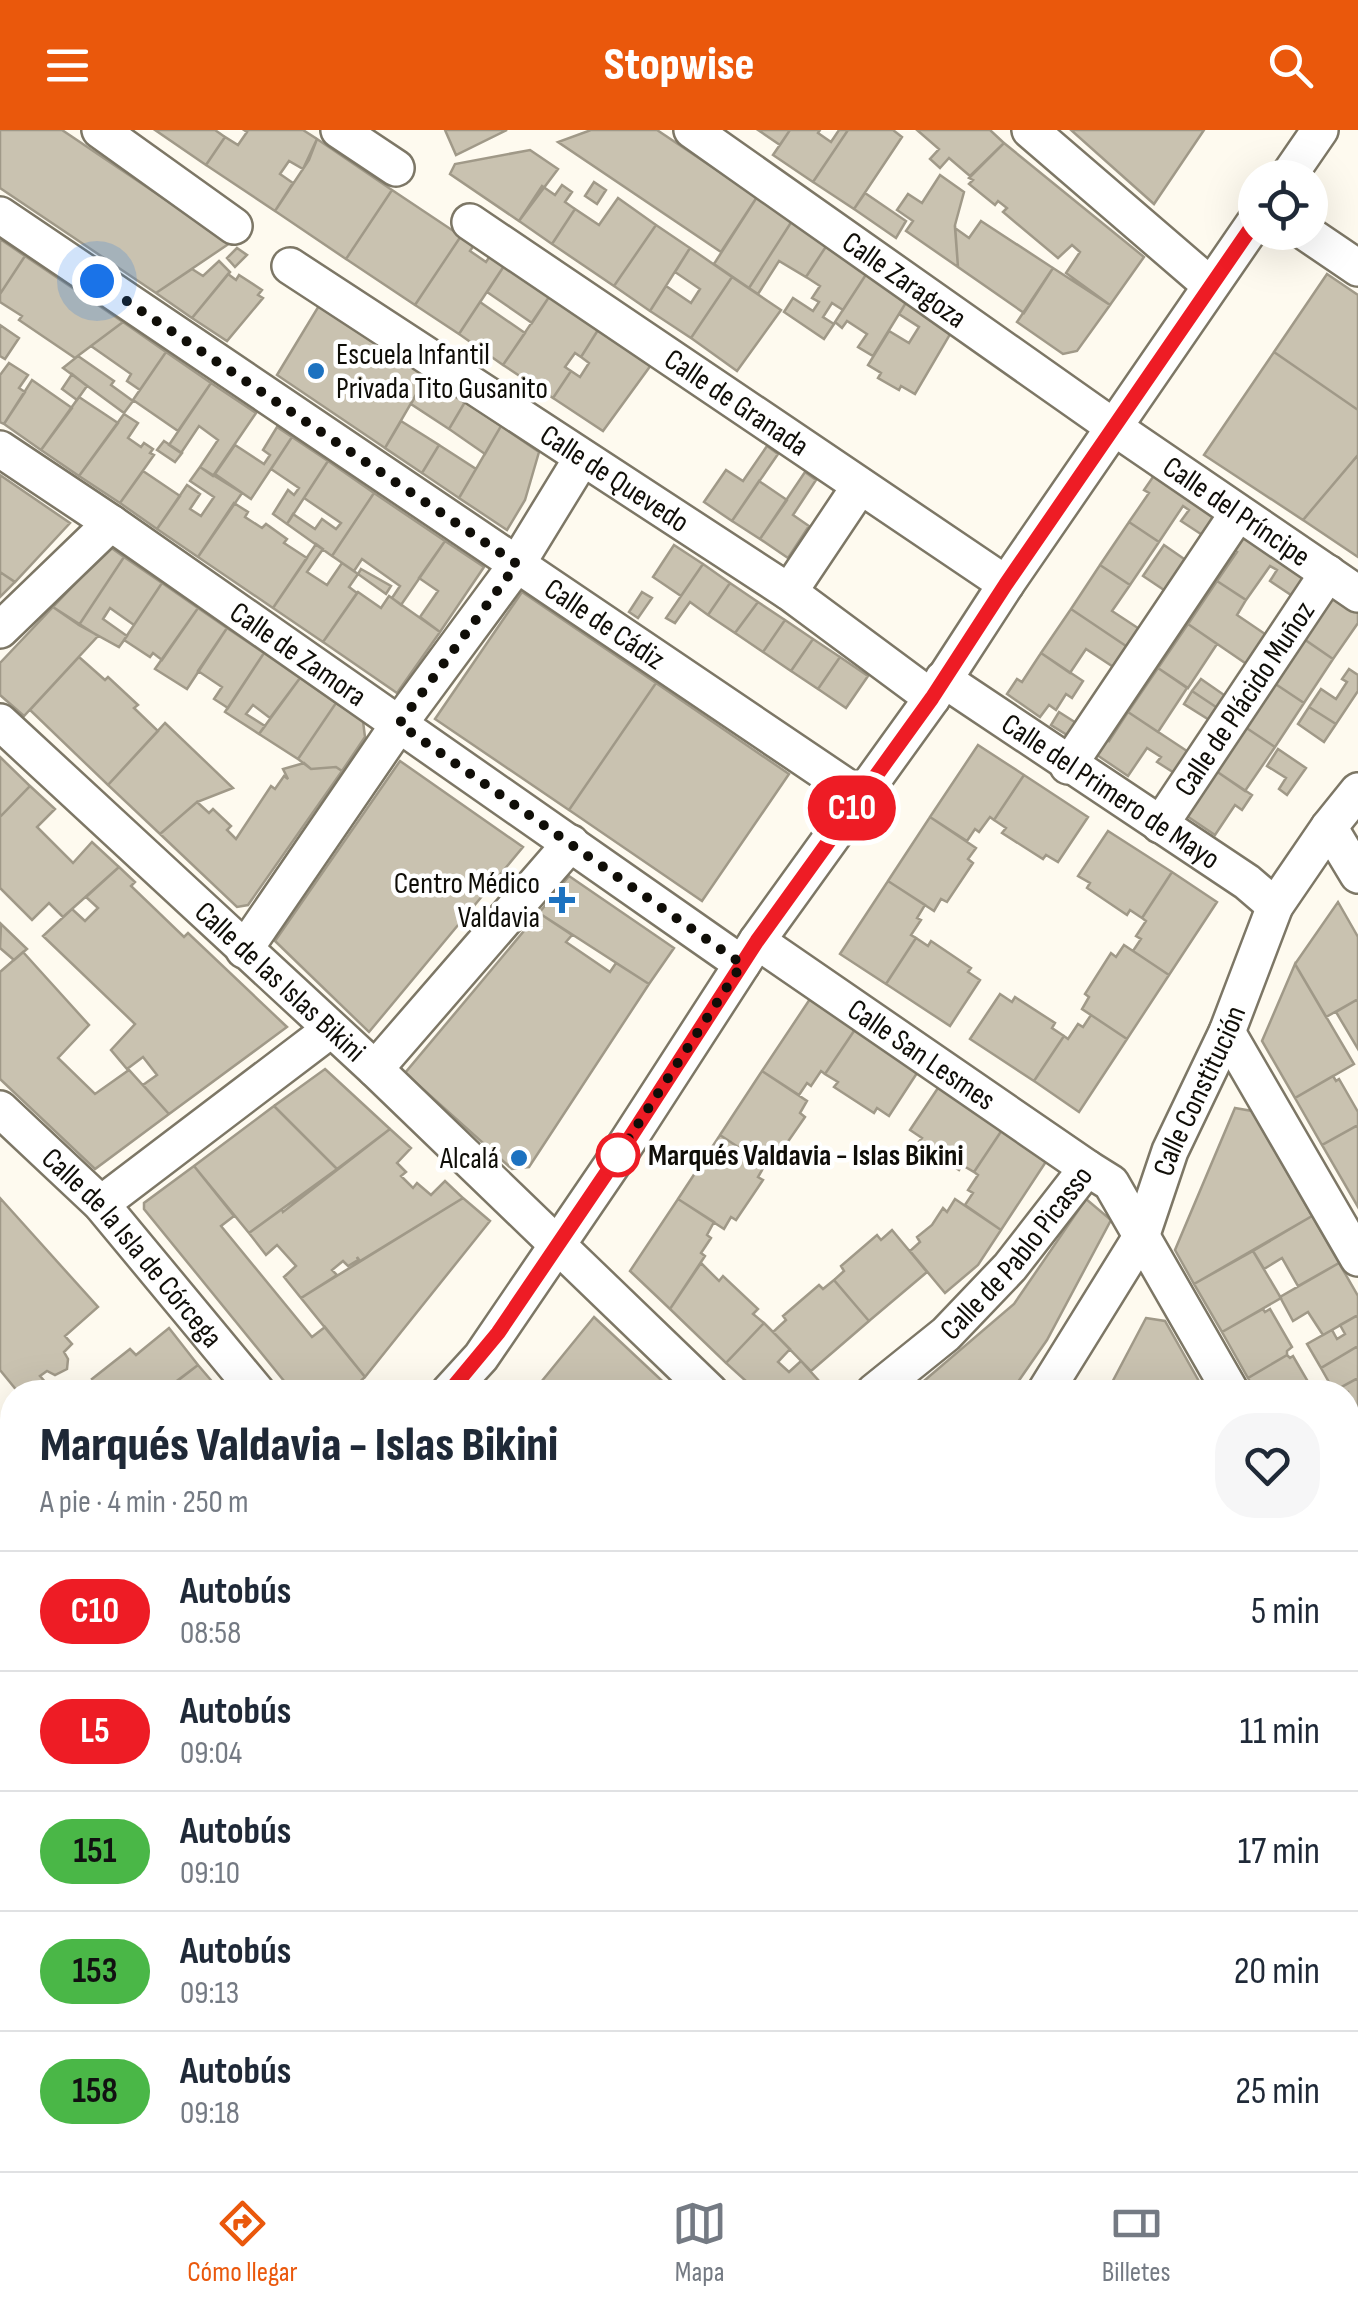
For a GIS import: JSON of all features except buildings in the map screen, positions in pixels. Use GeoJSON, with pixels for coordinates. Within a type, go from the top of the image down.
{"type":"FeatureCollection","features":[{"type":"Feature","properties":{"kind":"street"},"geometry":{"type":"LineString","coordinates":[[100,130],[234,226]]}},
{"type":"Feature","properties":{"kind":"street"},"geometry":{"type":"LineString","coordinates":[[339,130],[396,168]]}},
{"type":"Feature","properties":{"kind":"street","name":"Calle Zaragoza"},"geometry":{"type":"LineString","coordinates":[[692,130],[1115,428]]}},
{"type":"Feature","properties":{"kind":"street"},"geometry":{"type":"LineString","coordinates":[[1030,130],[1210,286]]}},
{"type":"Feature","properties":{"kind":"street"},"geometry":{"type":"LineString","coordinates":[[1299,160],[1320,130]]}},
{"type":"Feature","properties":{"kind":"street","name":"Calle de Cádiz"},"geometry":{"type":"LineString","coordinates":[[0,216],[860,796]]}},
{"type":"Feature","properties":{"kind":"street","name":"Calle de Granada"},"geometry":{"type":"LineString","coordinates":[[470,222],[1006,584]]}},
{"type":"Feature","properties":{"kind":"street"},"geometry":{"type":"LineString","coordinates":[[460,1380],[481,1357],[750,952],[937,689],[1238,246]]}},
{"type":"Feature","properties":{"kind":"street"},"geometry":{"type":"LineString","coordinates":[[1328,248],[1358,268]]}},
{"type":"Feature","properties":{"kind":"street","name":"Calle de Quevedo"},"geometry":{"type":"LineString","coordinates":[[290,266],[937,689]]}},
{"type":"Feature","properties":{"kind":"street","name":"Calle del Príncipe"},"geometry":{"type":"LineString","coordinates":[[1115,428],[1358,594]]}},
{"type":"Feature","properties":{"kind":"street","name":"Calle de Zamora"},"geometry":{"type":"LineString","coordinates":[[0,448],[572,843],[750,952]]}},
{"type":"Feature","properties":{"kind":"street"},"geometry":{"type":"LineString","coordinates":[[244,950],[399,724],[517,564],[582,458]]}},
{"type":"Feature","properties":{"kind":"street"},"geometry":{"type":"LineString","coordinates":[[790,592],[860,486]]}},
{"type":"Feature","properties":{"kind":"street"},"geometry":{"type":"LineString","coordinates":[[1068,766],[1238,513]]}},
{"type":"Feature","properties":{"kind":"street"},"geometry":{"type":"LineString","coordinates":[[0,630],[111,522]]}},
{"type":"Feature","properties":{"kind":"street","name":"Calle de Plácido Muñoz"},"geometry":{"type":"LineString","coordinates":[[1160,825],[1328,573]]}},
{"type":"Feature","properties":{"kind":"street","name":"Calle del Primero de Mayo"},"geometry":{"type":"LineString","coordinates":[[937,689],[1160,825],[1247,882],[1275,906]]}},
{"type":"Feature","properties":{"kind":"street","name":"Calle de las Islas Bikini"},"geometry":{"type":"LineString","coordinates":[[0,722],[375,1069],[697,1380]]}},
{"type":"Feature","properties":{"kind":"street","name":"Calle Constitución"},"geometry":{"type":"LineString","coordinates":[[1052,1380],[1141,1237],[1170,1151],[1227,1032],[1275,906],[1358,791]]}},
{"type":"Feature","properties":{"kind":"street"},"geometry":{"type":"LineString","coordinates":[[1329,827],[1358,876]]}},
{"type":"Feature","properties":{"kind":"street"},"geometry":{"type":"LineString","coordinates":[[375,1069],[572,843]]}},
{"type":"Feature","properties":{"kind":"street","name":"Calle San Lesmes"},"geometry":{"type":"LineString","coordinates":[[750,952],[1087,1168]]}},
{"type":"Feature","properties":{"kind":"street"},"geometry":{"type":"LineString","coordinates":[[102,1204],[330,1030]]}},
{"type":"Feature","properties":{"kind":"street"},"geometry":{"type":"LineString","coordinates":[[1227,1032],[1358,1258]]}},
{"type":"Feature","properties":{"kind":"street","name":"Calle de la Isla de Córcega"},"geometry":{"type":"LineString","coordinates":[[0,1110],[102,1204],[247,1380]]}},
{"type":"Feature","properties":{"kind":"street","name":"Calle de Pablo Picasso"},"geometry":{"type":"LineString","coordinates":[[889,1380],[946,1334],[997,1281],[1087,1168],[1111,1183],[1223,1380]]}},
{"type":"Feature","properties":{"kind":"bus line","name":"C10"},"geometry":{"type":"LineString","coordinates":[[460,1380],[498,1333],[757,941],[932,698],[1238,246]]}},
{"type":"Feature","properties":{"kind":"place","name":"Escuela Infantil Privada Tito Gusanito"},"geometry":{"type":"Point","coordinates":[316,371]}},
{"type":"Feature","properties":{"kind":"place","name":"Centro Médico Valdavia"},"geometry":{"type":"Point","coordinates":[562,900]}},
{"type":"Feature","properties":{"kind":"place","name":"Marqués Valdavia - Islas Bikini"},"geometry":{"type":"Point","coordinates":[618,1155]}},
{"type":"Feature","properties":{"kind":"place","name":"Alcalá"},"geometry":{"type":"Point","coordinates":[519,1158]}},
{"type":"Feature","properties":{"kind":"route"},"geometry":{"type":"LineString","coordinates":[[97,281],[517,564],[399,724],[742,964],[618,1155]]}}]}
